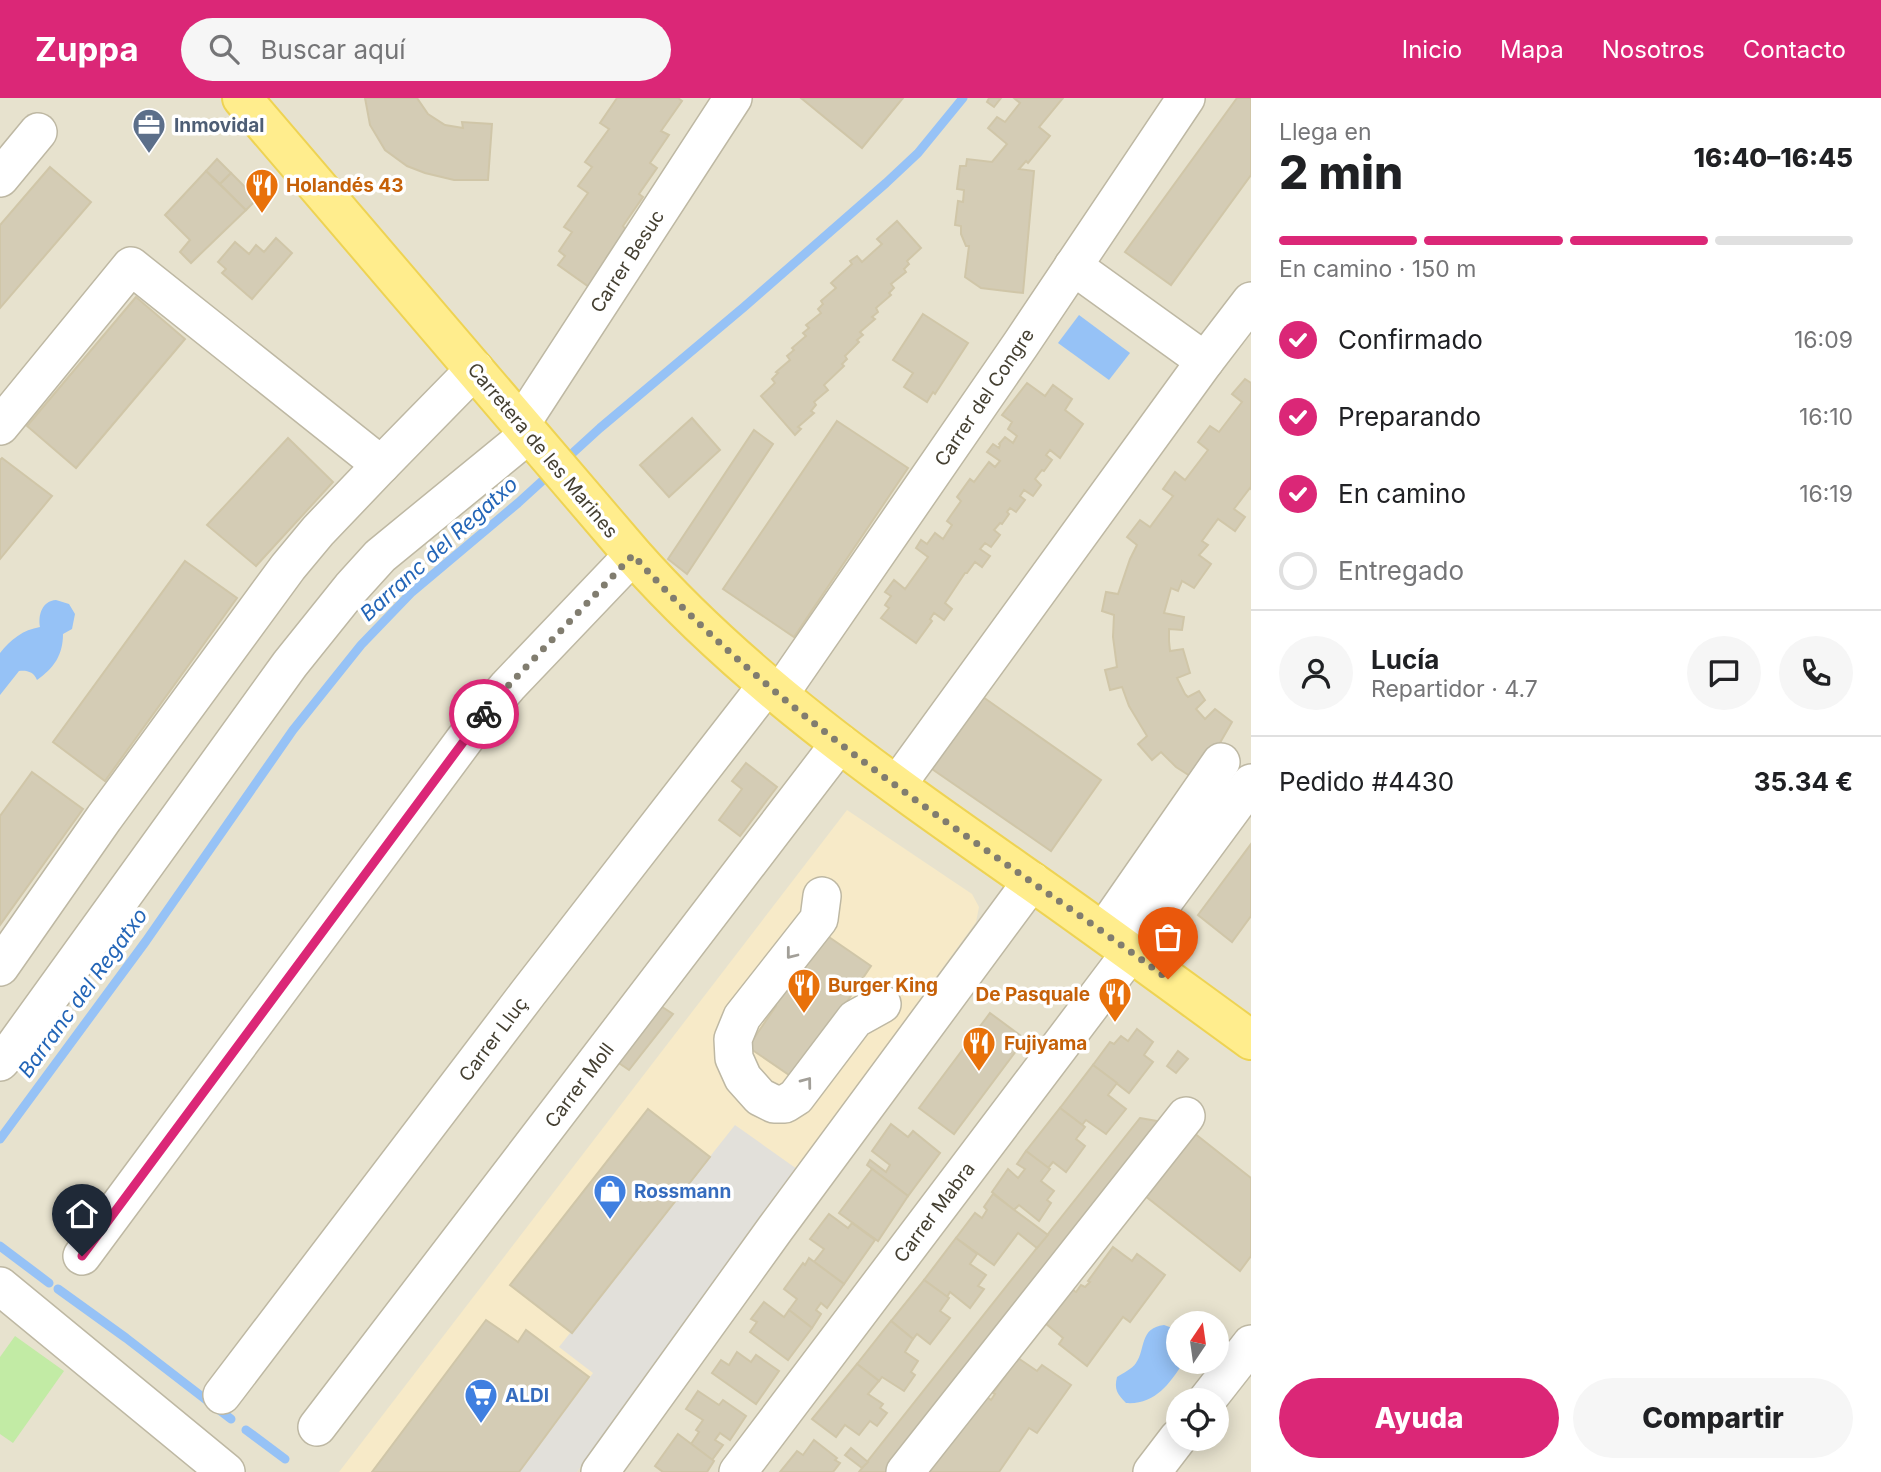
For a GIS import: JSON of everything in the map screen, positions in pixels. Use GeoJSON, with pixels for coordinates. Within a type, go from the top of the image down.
{"type":"FeatureCollection","features":[{"type":"Feature","properties":{"kind":"main road","name":"Carretera de les Marines"},"geometry":{"type":"LineString","coordinates":[[242,98],[530,436],[696,623],[773,690],[840,743],[1251,1040]]}},
{"type":"Feature","properties":{"kind":"street","name":"Carrer Besuc"},"geometry":{"type":"LineString","coordinates":[[0,1062],[13,1048],[289,664],[351,588],[380,556],[530,436],[733,98]]}},
{"type":"Feature","properties":{"kind":"street","name":"Carrer del Congre"},"geometry":{"type":"LineString","coordinates":[[773,690],[1073,266],[1186,98]]}},
{"type":"Feature","properties":{"kind":"street"},"geometry":{"type":"LineString","coordinates":[[0,177],[38,132]]}},
{"type":"Feature","properties":{"kind":"street"},"geometry":{"type":"LineString","coordinates":[[0,426],[131,266],[381,465]]}},
{"type":"Feature","properties":{"kind":"street"},"geometry":{"type":"LineString","coordinates":[[1073,266],[1205,361]]}},
{"type":"Feature","properties":{"kind":"street"},"geometry":{"type":"LineString","coordinates":[[897,785],[1251,301]]}},
{"type":"Feature","properties":{"kind":"street"},"geometry":{"type":"LineString","coordinates":[[0,967],[111,808],[288,567],[318,531],[475,369]]}},
{"type":"Feature","properties":{"kind":"street"},"geometry":{"type":"LineString","coordinates":[[82,1256],[476,724],[633,555]]}},
{"type":"Feature","properties":{"kind":"street","name":"Carrer Lluç"},"geometry":{"type":"LineString","coordinates":[[222,1395],[528,993],[773,690]]}},
{"type":"Feature","properties":{"kind":"street","name":"Carrer Moll"},"geometry":{"type":"LineString","coordinates":[[317,1427],[840,743]]}},
{"type":"Feature","properties":{"kind":"street"},"geometry":{"type":"LineString","coordinates":[[1127,949],[1221,762]]}},
{"type":"Feature","properties":{"kind":"street"},"geometry":{"type":"LineString","coordinates":[[1127,949],[1251,783]]}},
{"type":"Feature","properties":{"kind":"street"},"geometry":{"type":"LineString","coordinates":[[1127,949],[1251,826]]}},
{"type":"Feature","properties":{"kind":"street"},"geometry":{"type":"LineString","coordinates":[[600,1472],[775,1229],[1032,881]]}},
{"type":"Feature","properties":{"kind":"street"},"geometry":{"type":"LineString","coordinates":[[822,896],[819,919],[742,1017],[733,1039],[734,1058],[743,1078],[760,1097],[774,1104],[785,1104],[796,1097],[856,1019],[883,1004]]}},
{"type":"Feature","properties":{"kind":"street","name":"Carrer Mabra"},"geometry":{"type":"LineString","coordinates":[[738,1472],[1127,949]]}},
{"type":"Feature","properties":{"kind":"street"},"geometry":{"type":"LineString","coordinates":[[905,1472],[1186,1116]]}},
{"type":"Feature","properties":{"kind":"street"},"geometry":{"type":"LineString","coordinates":[[0,1286],[226,1472]]}},
{"type":"Feature","properties":{"kind":"street"},"geometry":{"type":"LineString","coordinates":[[1216,1388],[1251,1344]]}},
{"type":"Feature","properties":{"kind":"street"},"geometry":{"type":"LineString","coordinates":[[1152,1472],[1168,1451]]}},
{"type":"Feature","properties":{"kind":"shaded area"},"geometry":{"type":"Polygon","coordinates":[[[0,98],[1251,98],[1251,1472],[0,1472],[0,98]]]}},
{"type":"Feature","properties":{"kind":"shaded area"},"geometry":{"type":"Polygon","coordinates":[[[847,810],[972,894],[979,907],[976,922],[577,1472],[339,1472],[847,810]]]}},
{"type":"Feature","properties":{"kind":"shaded area"},"geometry":{"type":"Polygon","coordinates":[[[735,1125],[797,1169],[577,1472],[519,1472],[593,1373],[559,1347],[735,1125]]]}},
{"type":"Feature","properties":{"kind":"green space"},"geometry":{"type":"Polygon","coordinates":[[[15,1336],[64,1371],[13,1443],[0,1434],[0,1357],[15,1336]]]}},
{"type":"Feature","properties":{"kind":"water"},"geometry":{"type":"Polygon","coordinates":[[[1079,315],[1130,353],[1109,380],[1058,343],[1079,315]]]}},
{"type":"Feature","properties":{"kind":"water"},"geometry":{"type":"Polygon","coordinates":[[[56,600],[69,604],[75,614],[72,629],[63,634],[56,660],[37,680],[30,672],[19,671],[0,695],[0,653],[18,636],[40,627],[42,609],[47,603],[56,600]]]}},
{"type":"Feature","properties":{"kind":"water"},"geometry":{"type":"Polygon","coordinates":[[[1166,1326],[1166,1374],[1175,1374],[1153,1397],[1136,1403],[1126,1403],[1117,1391],[1117,1377],[1136,1363],[1144,1340],[1150,1330],[1166,1326]]]}},
{"type":"Feature","properties":{"kind":"building"},"geometry":{"type":"Polygon","coordinates":[[[365,98],[417,98],[428,114],[445,125],[463,128],[462,122],[492,124],[488,180],[454,180],[407,166],[385,150],[370,125],[365,98]]]}},
{"type":"Feature","properties":{"kind":"building"},"geometry":{"type":"Polygon","coordinates":[[[617,98],[678,98],[682,101],[661,131],[669,135],[650,163],[657,168],[639,194],[643,197],[623,226],[626,230],[606,258],[612,262],[592,289],[558,265],[565,256],[559,251],[572,232],[564,227],[588,193],[578,186],[592,167],[585,162],[609,129],[600,123],[617,98]]]}},
{"type":"Feature","properties":{"kind":"building"},"geometry":{"type":"Polygon","coordinates":[[[801,98],[903,98],[862,148],[801,98]]]}},
{"type":"Feature","properties":{"kind":"building"},"geometry":{"type":"Polygon","coordinates":[[[989,98],[1001,98],[994,107],[987,102],[989,98]]]}},
{"type":"Feature","properties":{"kind":"building"},"geometry":{"type":"Polygon","coordinates":[[[1014,98],[1063,98],[1039,127],[1050,136],[1028,163],[1026,161],[1019,169],[1034,171],[1023,293],[981,288],[965,277],[969,246],[966,246],[961,234],[961,226],[955,225],[958,201],[963,202],[964,190],[957,189],[960,166],[966,166],[967,159],[992,162],[1007,144],[988,128],[997,117],[1005,122],[1020,103],[1014,98]]]}},
{"type":"Feature","properties":{"kind":"building"},"geometry":{"type":"Polygon","coordinates":[[[1237,98],[1251,98],[1251,175],[1171,285],[1125,252],[1237,98]]]}},
{"type":"Feature","properties":{"kind":"building"},"geometry":{"type":"Polygon","coordinates":[[[217,159],[231,173],[220,184],[206,171],[217,159]]]}},
{"type":"Feature","properties":{"kind":"building"},"geometry":{"type":"Polygon","coordinates":[[[50,167],[91,202],[0,308],[0,225],[50,167]]]}},
{"type":"Feature","properties":{"kind":"building"},"geometry":{"type":"Polygon","coordinates":[[[206,171],[246,210],[191,263],[180,252],[190,240],[165,215],[206,171]]]}},
{"type":"Feature","properties":{"kind":"building"},"geometry":{"type":"Polygon","coordinates":[[[231,173],[257,199],[246,210],[220,184],[231,173]]]}},
{"type":"Feature","properties":{"kind":"building"},"geometry":{"type":"Polygon","coordinates":[[[897,221],[921,248],[907,261],[909,264],[904,269],[906,272],[891,284],[894,288],[889,293],[891,295],[876,308],[878,312],[872,317],[875,319],[860,332],[863,335],[845,356],[847,359],[842,364],[844,366],[824,385],[828,390],[814,402],[816,405],[811,411],[814,413],[798,427],[801,429],[795,435],[761,396],[775,383],[772,379],[778,373],[776,372],[790,360],[787,356],[794,350],[792,348],[806,336],[803,333],[809,328],[806,325],[821,313],[818,309],[823,304],[821,301],[836,288],[831,283],[852,264],[850,261],[857,256],[862,262],[882,244],[877,239],[897,221]]]}},
{"type":"Feature","properties":{"kind":"building"},"geometry":{"type":"Polygon","coordinates":[[[276,238],[292,253],[252,299],[222,273],[226,269],[218,262],[235,242],[249,254],[256,245],[264,252],[276,238]]]}},
{"type":"Feature","properties":{"kind":"building"},"geometry":{"type":"Polygon","coordinates":[[[136,297],[185,339],[76,468],[27,426],[136,297]]]}},
{"type":"Feature","properties":{"kind":"building"},"geometry":{"type":"Polygon","coordinates":[[[923,314],[968,343],[927,402],[904,387],[913,373],[893,360],[923,314]]]}},
{"type":"Feature","properties":{"kind":"building"},"geometry":{"type":"Polygon","coordinates":[[[1245,379],[1251,383],[1251,489],[1234,509],[1245,517],[1235,531],[1218,519],[1202,541],[1208,545],[1199,555],[1211,564],[1194,588],[1182,581],[1178,591],[1171,588],[1164,613],[1184,617],[1182,630],[1169,629],[1169,641],[1170,651],[1183,649],[1190,673],[1177,678],[1185,694],[1188,697],[1199,691],[1205,700],[1196,709],[1205,719],[1215,709],[1232,722],[1198,781],[1176,767],[1161,752],[1152,760],[1138,744],[1147,736],[1129,706],[1122,687],[1110,690],[1105,670],[1117,667],[1113,637],[1114,615],[1102,611],[1106,592],[1118,594],[1137,545],[1127,537],[1140,520],[1150,527],[1173,496],[1163,489],[1175,472],[1185,480],[1208,450],[1198,442],[1210,426],[1219,432],[1242,402],[1232,394],[1245,379]]]}},
{"type":"Feature","properties":{"kind":"building"},"geometry":{"type":"Polygon","coordinates":[[[1027,383],[1045,396],[1053,385],[1072,399],[1065,410],[1083,424],[1060,458],[1050,450],[1046,455],[1052,460],[1035,479],[1041,485],[1033,496],[1024,490],[1020,496],[1025,500],[1016,512],[1010,508],[1002,524],[994,530],[1000,535],[991,547],[985,543],[980,549],[990,556],[982,567],[975,562],[965,573],[945,603],[952,609],[944,620],[934,613],[930,619],[932,621],[916,643],[881,618],[889,608],[885,605],[891,596],[885,592],[894,580],[905,589],[928,557],[916,548],[921,540],[927,544],[935,533],[943,539],[952,525],[947,521],[961,501],[957,497],[970,479],[974,482],[989,462],[995,467],[1000,461],[987,452],[993,444],[999,448],[1005,437],[1013,443],[1017,436],[1008,429],[1012,422],[1002,415],[1027,383]]]}},
{"type":"Feature","properties":{"kind":"building"},"geometry":{"type":"Polygon","coordinates":[[[692,418],[720,450],[669,497],[640,465],[692,418]]]}},
{"type":"Feature","properties":{"kind":"building"},"geometry":{"type":"Polygon","coordinates":[[[837,421],[908,468],[794,637],[723,589],[837,421]]]}},
{"type":"Feature","properties":{"kind":"building"},"geometry":{"type":"Polygon","coordinates":[[[754,430],[773,444],[687,574],[668,559],[754,430]]]}},
{"type":"Feature","properties":{"kind":"building"},"geometry":{"type":"Polygon","coordinates":[[[288,438],[333,482],[256,566],[207,525],[288,438]]]}},
{"type":"Feature","properties":{"kind":"building"},"geometry":{"type":"Polygon","coordinates":[[[2,458],[52,496],[0,559],[0,460],[2,458]]]}},
{"type":"Feature","properties":{"kind":"building"},"geometry":{"type":"Polygon","coordinates":[[[185,561],[237,598],[105,781],[53,742],[185,561]]]}},
{"type":"Feature","properties":{"kind":"building"},"geometry":{"type":"Polygon","coordinates":[[[983,697],[1101,780],[1051,851],[932,769],[983,697]]]}},
{"type":"Feature","properties":{"kind":"building"},"geometry":{"type":"Polygon","coordinates":[[[746,763],[777,787],[740,836],[719,820],[742,789],[732,781],[746,763]]]}},
{"type":"Feature","properties":{"kind":"building"},"geometry":{"type":"Polygon","coordinates":[[[32,772],[83,809],[0,925],[0,816],[32,772]]]}},
{"type":"Feature","properties":{"kind":"building"},"geometry":{"type":"Polygon","coordinates":[[[1251,844],[1251,916],[1232,942],[1198,915],[1251,844]]]}},
{"type":"Feature","properties":{"kind":"building","name":"Burger King"},"geometry":{"type":"Polygon","coordinates":[[[826,935],[871,966],[795,1079],[748,1047],[776,1006],[769,1001],[826,935]]]}},
{"type":"Feature","properties":{"kind":"building"},"geometry":{"type":"Polygon","coordinates":[[[656,1003],[673,1014],[629,1070],[613,1059],[656,1003]]]}},
{"type":"Feature","properties":{"kind":"building"},"geometry":{"type":"Polygon","coordinates":[[[990,1013],[1025,1039],[954,1134],[919,1108],[990,1013]]]}},
{"type":"Feature","properties":{"kind":"building"},"geometry":{"type":"Polygon","coordinates":[[[1137,1029],[1153,1042],[1144,1055],[1153,1062],[1129,1093],[1093,1065],[1110,1042],[1114,1044],[1121,1036],[1128,1041],[1137,1029]]]}},
{"type":"Feature","properties":{"kind":"building"},"geometry":{"type":"Polygon","coordinates":[[[1178,1051],[1188,1059],[1176,1073],[1167,1066],[1178,1051]]]}},
{"type":"Feature","properties":{"kind":"building"},"geometry":{"type":"Polygon","coordinates":[[[1093,1065],[1117,1083],[1108,1095],[1126,1109],[1106,1134],[1086,1120],[1082,1125],[1060,1108],[1093,1065]]]}},
{"type":"Feature","properties":{"kind":"building"},"geometry":{"type":"Polygon","coordinates":[[[1060,1108],[1085,1127],[1076,1139],[1085,1146],[1066,1172],[1053,1162],[1048,1168],[1026,1151],[1060,1108]]]}},
{"type":"Feature","properties":{"kind":"building","name":"Rossmann"},"geometry":{"type":"Polygon","coordinates":[[[648,1109],[710,1157],[572,1333],[510,1285],[648,1109]]]}},
{"type":"Feature","properties":{"kind":"building"},"geometry":{"type":"Polygon","coordinates":[[[1140,1118],[1168,1123],[891,1472],[859,1472],[1140,1118]]]}},
{"type":"Feature","properties":{"kind":"building"},"geometry":{"type":"Polygon","coordinates":[[[891,1124],[908,1137],[913,1131],[940,1153],[908,1196],[867,1165],[870,1160],[886,1172],[890,1165],[872,1151],[891,1124]]]}},
{"type":"Feature","properties":{"kind":"building"},"geometry":{"type":"Polygon","coordinates":[[[1189,1129],[1251,1178],[1251,1256],[1240,1271],[1139,1191],[1189,1129]]]}},
{"type":"Feature","properties":{"kind":"building"},"geometry":{"type":"Polygon","coordinates":[[[1026,1151],[1050,1169],[1041,1181],[1054,1191],[1047,1200],[1051,1203],[1039,1221],[1019,1205],[1014,1210],[992,1192],[1008,1169],[1018,1178],[1025,1169],[1017,1164],[1026,1151]]]}},
{"type":"Feature","properties":{"kind":"building"},"geometry":{"type":"Polygon","coordinates":[[[872,1169],[908,1196],[878,1241],[839,1213],[872,1169]]]}},
{"type":"Feature","properties":{"kind":"building"},"geometry":{"type":"Polygon","coordinates":[[[993,1194],[1048,1235],[1037,1248],[1018,1233],[994,1265],[956,1238],[975,1213],[982,1218],[987,1210],[984,1207],[993,1194]]]}},
{"type":"Feature","properties":{"kind":"building"},"geometry":{"type":"Polygon","coordinates":[[[829,1214],[848,1228],[852,1223],[875,1240],[844,1284],[814,1262],[824,1249],[810,1239],[829,1214]]]}},
{"type":"Feature","properties":{"kind":"building"},"geometry":{"type":"Polygon","coordinates":[[[956,1238],[977,1254],[970,1264],[986,1275],[978,1286],[984,1289],[970,1308],[950,1292],[947,1297],[924,1280],[956,1238]]]}},
{"type":"Feature","properties":{"kind":"building"},"geometry":{"type":"Polygon","coordinates":[[[1113,1247],[1132,1261],[1137,1254],[1165,1275],[1130,1322],[1123,1317],[1087,1366],[1059,1344],[1063,1338],[1045,1323],[1070,1288],[1076,1292],[1081,1285],[1085,1287],[1090,1282],[1088,1281],[1113,1247]]]}},
{"type":"Feature","properties":{"kind":"building"},"geometry":{"type":"Polygon","coordinates":[[[809,1258],[844,1284],[827,1308],[821,1303],[816,1310],[821,1314],[812,1328],[789,1310],[797,1299],[784,1289],[809,1258]]]}},
{"type":"Feature","properties":{"kind":"building"},"geometry":{"type":"Polygon","coordinates":[[[924,1280],[949,1298],[940,1311],[950,1318],[930,1344],[917,1334],[913,1339],[891,1321],[924,1280]]]}},
{"type":"Feature","properties":{"kind":"building"},"geometry":{"type":"Polygon","coordinates":[[[764,1302],[784,1317],[789,1310],[812,1328],[788,1360],[750,1332],[757,1322],[751,1319],[764,1302]]]}},
{"type":"Feature","properties":{"kind":"building","name":"ALDI"},"geometry":{"type":"Polygon","coordinates":[[[486,1320],[518,1342],[526,1330],[589,1377],[519,1472],[372,1472],[486,1320]]]}},
{"type":"Feature","properties":{"kind":"building"},"geometry":{"type":"Polygon","coordinates":[[[891,1321],[913,1339],[905,1352],[918,1361],[911,1372],[915,1375],[904,1391],[882,1377],[879,1381],[857,1364],[891,1321]]]}},
{"type":"Feature","properties":{"kind":"building"},"geometry":{"type":"Polygon","coordinates":[[[737,1352],[751,1362],[756,1355],[779,1371],[756,1404],[712,1373],[721,1360],[729,1365],[737,1352]]]}},
{"type":"Feature","properties":{"kind":"building"},"geometry":{"type":"Polygon","coordinates":[[[1018,1358],[1037,1371],[1042,1365],[1071,1385],[1037,1433],[1029,1428],[999,1472],[915,1472],[977,1401],[982,1404],[987,1397],[991,1400],[995,1394],[993,1393],[1018,1358]]]}},
{"type":"Feature","properties":{"kind":"building"},"geometry":{"type":"Polygon","coordinates":[[[857,1364],[879,1381],[868,1394],[883,1404],[880,1408],[887,1413],[877,1426],[870,1421],[859,1435],[845,1425],[836,1437],[812,1419],[857,1364]]]}},
{"type":"Feature","properties":{"kind":"building"},"geometry":{"type":"Polygon","coordinates":[[[698,1391],[719,1405],[723,1400],[746,1416],[730,1440],[720,1433],[715,1440],[723,1445],[712,1460],[691,1444],[703,1420],[686,1409],[698,1391]]]}},
{"type":"Feature","properties":{"kind":"building"},"geometry":{"type":"Polygon","coordinates":[[[678,1434],[714,1461],[707,1472],[663,1472],[655,1466],[678,1434]]]}},
{"type":"Feature","properties":{"kind":"building"},"geometry":{"type":"Polygon","coordinates":[[[814,1440],[840,1463],[833,1472],[780,1472],[797,1451],[803,1455],[814,1440]]]}},
{"type":"Feature","properties":{"kind":"building"},"geometry":{"type":"Polygon","coordinates":[[[851,1448],[868,1462],[862,1468],[845,1455],[851,1448]]]}},
{"type":"Feature","properties":{"kind":"waterway","name":"Barranc del Regatxo"},"geometry":{"type":"LineString","coordinates":[[565,460],[886,183],[918,153],[963,98]]}},
{"type":"Feature","properties":{"kind":"waterway","name":"Barranc del Regatxo"},"geometry":{"type":"LineString","coordinates":[[0,1139],[146,941],[293,730],[361,645],[412,592],[552,472]]}},
{"type":"Feature","properties":{"kind":"waterway"},"geometry":{"type":"LineString","coordinates":[[0,1246],[49,1283]]}},
{"type":"Feature","properties":{"kind":"waterway"},"geometry":{"type":"LineString","coordinates":[[58,1289],[231,1419]]}},
{"type":"Feature","properties":{"kind":"waterway"},"geometry":{"type":"LineString","coordinates":[[246,1430],[285,1459]]}},
{"type":"Feature","properties":{"kind":"way so far"},"geometry":{"type":"LineString","coordinates":[[484,714],[633,555],[696,623],[766,685],[968,837],[1168,979]]}},
{"type":"Feature","properties":{"kind":"place","name":"Inmovidal"},"geometry":{"type":"Point","coordinates":[149,155]}},
{"type":"Feature","properties":{"kind":"place","name":"Holandés 43"},"geometry":{"type":"Point","coordinates":[262,215]}},
{"type":"Feature","properties":{"kind":"place","name":"Burger King"},"geometry":{"type":"Point","coordinates":[804,1015]}},
{"type":"Feature","properties":{"kind":"place","name":"De Pasquale"},"geometry":{"type":"Point","coordinates":[1115,1024]}},
{"type":"Feature","properties":{"kind":"place","name":"Fujiyama"},"geometry":{"type":"Point","coordinates":[979,1073]}},
{"type":"Feature","properties":{"kind":"place","name":"Rossmann"},"geometry":{"type":"Point","coordinates":[610,1221]}},
{"type":"Feature","properties":{"kind":"place","name":"ALDI"},"geometry":{"type":"Point","coordinates":[481,1425]}},
{"type":"Feature","properties":{"kind":"route"},"geometry":{"type":"LineString","coordinates":[[82,1256],[484,714]]}}]}
